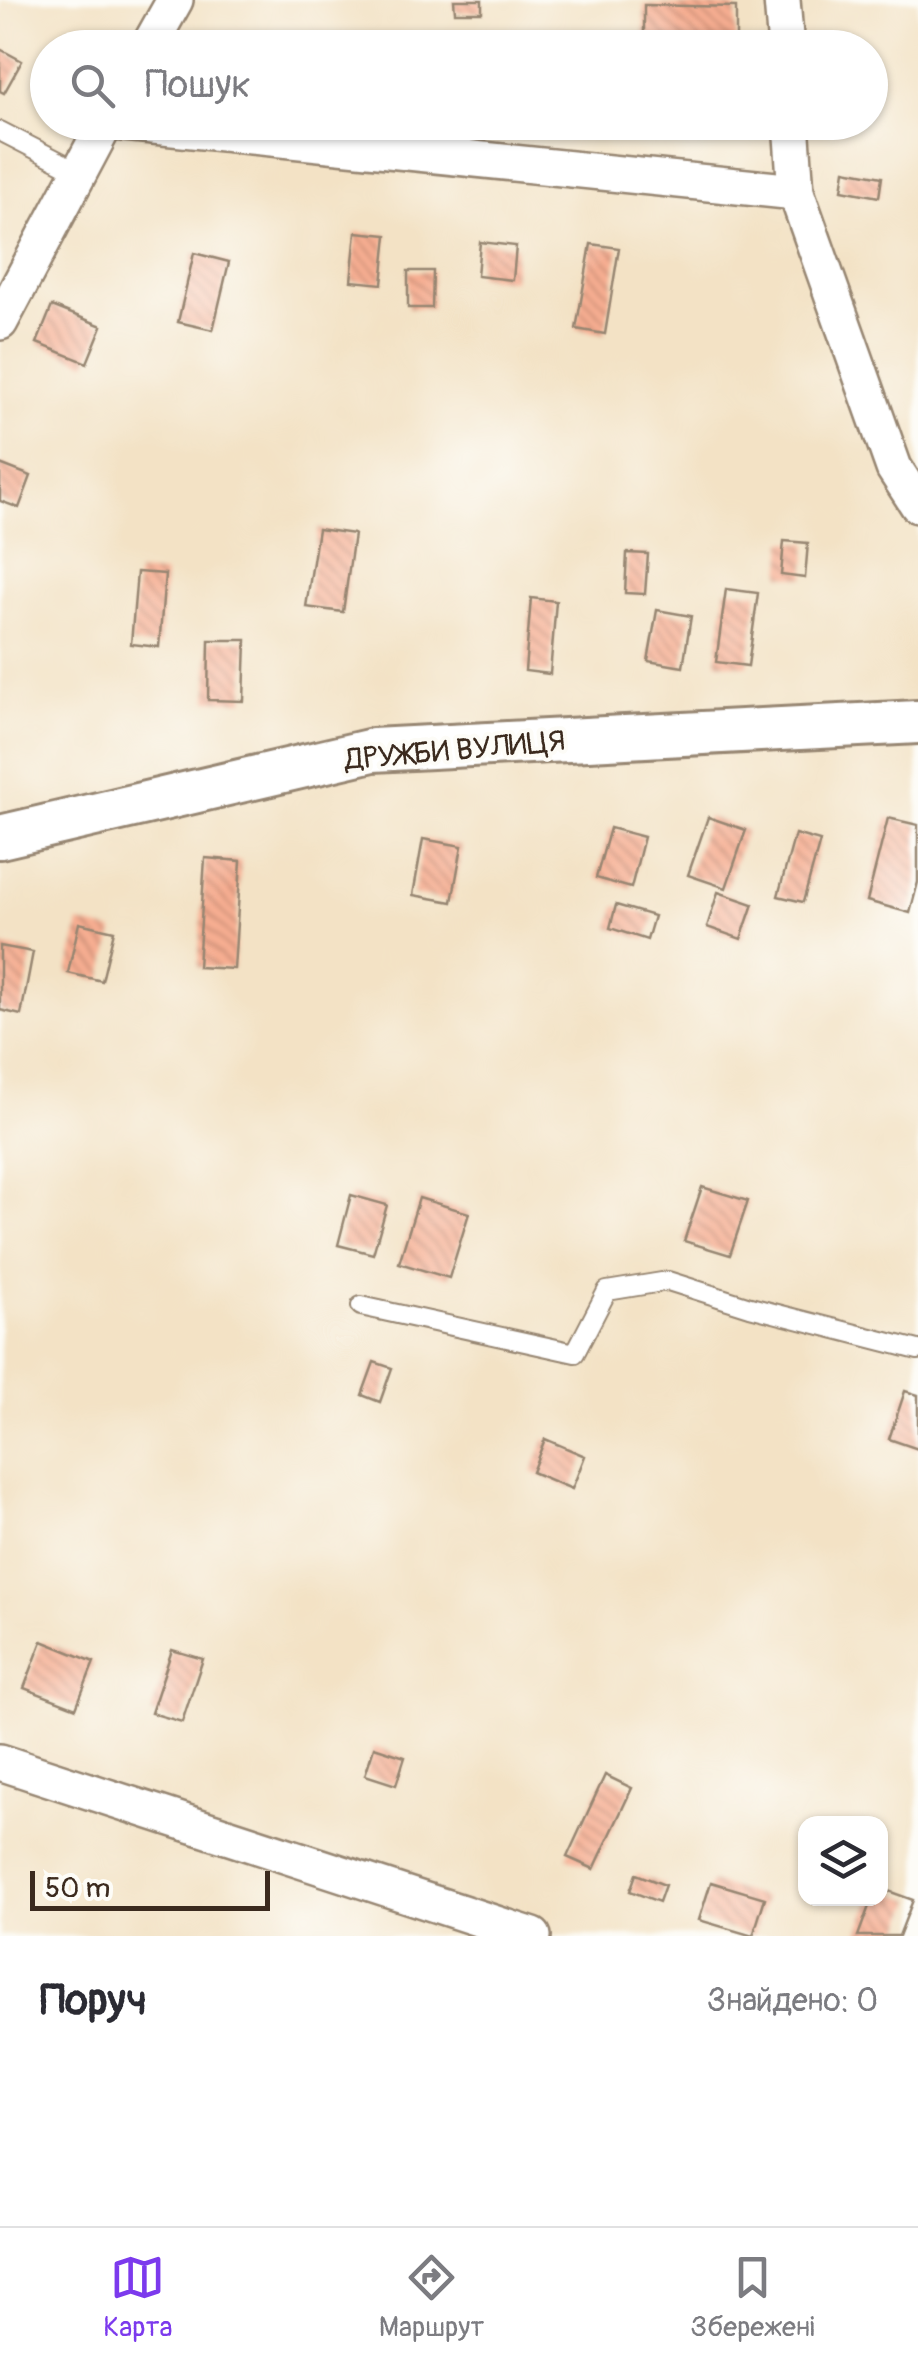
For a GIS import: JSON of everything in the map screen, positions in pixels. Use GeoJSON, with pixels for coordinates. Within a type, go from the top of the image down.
{"type":"FeatureCollection","features":[{"type":"Feature","properties":{"kind":"street"},"geometry":{"type":"LineString","coordinates":[[158,30],[175,0]]}},
{"type":"Feature","properties":{"kind":"street"},"geometry":{"type":"LineString","coordinates":[[782,0],[784,30]]}},
{"type":"Feature","properties":{"kind":"street"},"geometry":{"type":"LineString","coordinates":[[0,322],[97,140]]}},
{"type":"Feature","properties":{"kind":"street"},"geometry":{"type":"LineString","coordinates":[[289,140],[796,192]]}},
{"type":"Feature","properties":{"kind":"street"},"geometry":{"type":"LineString","coordinates":[[792,140],[796,192],[894,468],[918,505]]}},
{"type":"Feature","properties":{"kind":"street","name":"ДРУЖБИ ВУЛИЦЯ"},"geometry":{"type":"LineString","coordinates":[[0,836],[372,750],[918,722]]}},
{"type":"Feature","properties":{"kind":"street"},"geometry":{"type":"LineString","coordinates":[[0,1762],[533,1936]]}},
{"type":"Feature","properties":{"kind":"lane"},"geometry":{"type":"LineString","coordinates":[[0,131],[80,172]]}},
{"type":"Feature","properties":{"kind":"lane"},"geometry":{"type":"LineString","coordinates":[[362,1306],[575,1353],[607,1291],[668,1282],[918,1350]]}},
{"type":"Feature","properties":{"kind":"building"},"geometry":{"type":"Polygon","coordinates":[[[454,0],[482,0],[482,12],[455,12],[454,0]]]}},
{"type":"Feature","properties":{"kind":"building"},"geometry":{"type":"Polygon","coordinates":[[[644,5],[736,7],[736,30],[644,30],[644,5]]]}},
{"type":"Feature","properties":{"kind":"building"},"geometry":{"type":"Polygon","coordinates":[[[0,49],[22,61],[4,93],[0,91],[0,49]]]}},
{"type":"Feature","properties":{"kind":"building"},"geometry":{"type":"Polygon","coordinates":[[[845,170],[882,177],[879,197],[842,190],[845,170]]]}},
{"type":"Feature","properties":{"kind":"building"},"geometry":{"type":"Polygon","coordinates":[[[356,232],[387,235],[382,284],[351,281],[356,232]]]}},
{"type":"Feature","properties":{"kind":"building"},"geometry":{"type":"Polygon","coordinates":[[[480,242],[516,246],[513,280],[477,276],[480,242]]]}},
{"type":"Feature","properties":{"kind":"building"},"geometry":{"type":"Polygon","coordinates":[[[591,244],[619,248],[605,334],[576,329],[591,244]]]}},
{"type":"Feature","properties":{"kind":"building"},"geometry":{"type":"Polygon","coordinates":[[[194,253],[229,262],[213,330],[178,322],[194,253]]]}},
{"type":"Feature","properties":{"kind":"building"},"geometry":{"type":"Polygon","coordinates":[[[408,271],[433,271],[432,308],[408,308],[408,271]]]}},
{"type":"Feature","properties":{"kind":"building"},"geometry":{"type":"Polygon","coordinates":[[[52,306],[102,326],[87,363],[37,343],[52,306]]]}},
{"type":"Feature","properties":{"kind":"building"},"geometry":{"type":"Polygon","coordinates":[[[0,464],[31,476],[19,508],[0,501],[0,464]]]}},
{"type":"Feature","properties":{"kind":"building"},"geometry":{"type":"Polygon","coordinates":[[[318,529],[354,534],[343,612],[306,607],[318,529]]]}},
{"type":"Feature","properties":{"kind":"building"},"geometry":{"type":"Polygon","coordinates":[[[784,541],[808,543],[805,578],[781,575],[784,541]]]}},
{"type":"Feature","properties":{"kind":"building"},"geometry":{"type":"Polygon","coordinates":[[[627,553],[648,554],[645,594],[625,593],[627,553]]]}},
{"type":"Feature","properties":{"kind":"building"},"geometry":{"type":"Polygon","coordinates":[[[137,572],[165,574],[159,647],[131,644],[137,572]]]}},
{"type":"Feature","properties":{"kind":"building"},"geometry":{"type":"Polygon","coordinates":[[[726,589],[758,593],[748,666],[716,662],[726,589]]]}},
{"type":"Feature","properties":{"kind":"building"},"geometry":{"type":"Polygon","coordinates":[[[531,598],[556,601],[550,674],[525,671],[531,598]]]}},
{"type":"Feature","properties":{"kind":"building"},"geometry":{"type":"Polygon","coordinates":[[[657,610],[691,616],[683,667],[648,661],[657,610]]]}},
{"type":"Feature","properties":{"kind":"building"},"geometry":{"type":"Polygon","coordinates":[[[209,640],[246,640],[244,701],[208,700],[209,640]]]}},
{"type":"Feature","properties":{"kind":"building"},"geometry":{"type":"Polygon","coordinates":[[[708,817],[746,830],[726,888],[688,875],[708,817]]]}},
{"type":"Feature","properties":{"kind":"building"},"geometry":{"type":"Polygon","coordinates":[[[888,818],[918,825],[918,882],[910,913],[867,901],[888,818]]]}},
{"type":"Feature","properties":{"kind":"building"},"geometry":{"type":"Polygon","coordinates":[[[610,828],[644,837],[631,888],[596,878],[610,828]]]}},
{"type":"Feature","properties":{"kind":"building"},"geometry":{"type":"Polygon","coordinates":[[[795,834],[820,841],[803,902],[778,896],[795,834]]]}},
{"type":"Feature","properties":{"kind":"building"},"geometry":{"type":"Polygon","coordinates":[[[423,839],[462,846],[452,902],[413,895],[423,839]]]}},
{"type":"Feature","properties":{"kind":"building"},"geometry":{"type":"Polygon","coordinates":[[[205,858],[241,861],[234,969],[198,967],[205,858]]]}},
{"type":"Feature","properties":{"kind":"building"},"geometry":{"type":"Polygon","coordinates":[[[718,892],[753,904],[741,939],[707,927],[718,892]]]}},
{"type":"Feature","properties":{"kind":"building"},"geometry":{"type":"Polygon","coordinates":[[[616,905],[654,916],[647,940],[610,928],[616,905]]]}},
{"type":"Feature","properties":{"kind":"building"},"geometry":{"type":"Polygon","coordinates":[[[79,923],[114,931],[102,981],[68,973],[79,923]]]}},
{"type":"Feature","properties":{"kind":"building"},"geometry":{"type":"Polygon","coordinates":[[[0,946],[33,952],[21,1015],[0,1010],[0,946]]]}},
{"type":"Feature","properties":{"kind":"building"},"geometry":{"type":"Polygon","coordinates":[[[702,1187],[748,1201],[730,1255],[684,1241],[702,1187]]]}},
{"type":"Feature","properties":{"kind":"building"},"geometry":{"type":"Polygon","coordinates":[[[351,1195],[387,1205],[373,1254],[338,1245],[351,1195]]]}},
{"type":"Feature","properties":{"kind":"building"},"geometry":{"type":"Polygon","coordinates":[[[419,1198],[469,1213],[449,1278],[399,1263],[419,1198]]]}},
{"type":"Feature","properties":{"kind":"building"},"geometry":{"type":"Polygon","coordinates":[[[374,1362],[392,1368],[380,1402],[362,1395],[374,1362]]]}},
{"type":"Feature","properties":{"kind":"building"},"geometry":{"type":"Polygon","coordinates":[[[905,1391],[918,1395],[918,1449],[889,1439],[905,1391]]]}},
{"type":"Feature","properties":{"kind":"building"},"geometry":{"type":"Polygon","coordinates":[[[545,1439],[585,1456],[572,1489],[532,1472],[545,1439]]]}},
{"type":"Feature","properties":{"kind":"building"},"geometry":{"type":"Polygon","coordinates":[[[42,1641],[94,1662],[76,1708],[24,1688],[42,1641]]]}},
{"type":"Feature","properties":{"kind":"building"},"geometry":{"type":"Polygon","coordinates":[[[172,1650],[203,1659],[182,1722],[151,1713],[172,1650]]]}},
{"type":"Feature","properties":{"kind":"building"},"geometry":{"type":"Polygon","coordinates":[[[374,1747],[405,1757],[396,1785],[365,1775],[374,1747]]]}},
{"type":"Feature","properties":{"kind":"building"},"geometry":{"type":"Polygon","coordinates":[[[605,1775],[632,1788],[594,1869],[567,1857],[605,1775]]]}},
{"type":"Feature","properties":{"kind":"building"},"geometry":{"type":"Polygon","coordinates":[[[636,1874],[665,1885],[659,1902],[630,1891],[636,1874]]]}},
{"type":"Feature","properties":{"kind":"building"},"geometry":{"type":"Polygon","coordinates":[[[711,1882],[765,1898],[753,1936],[699,1920],[711,1882]]]}},
{"type":"Feature","properties":{"kind":"building"},"geometry":{"type":"Polygon","coordinates":[[[888,1891],[913,1900],[899,1936],[858,1936],[869,1906],[888,1906],[888,1891]]]}}]}
